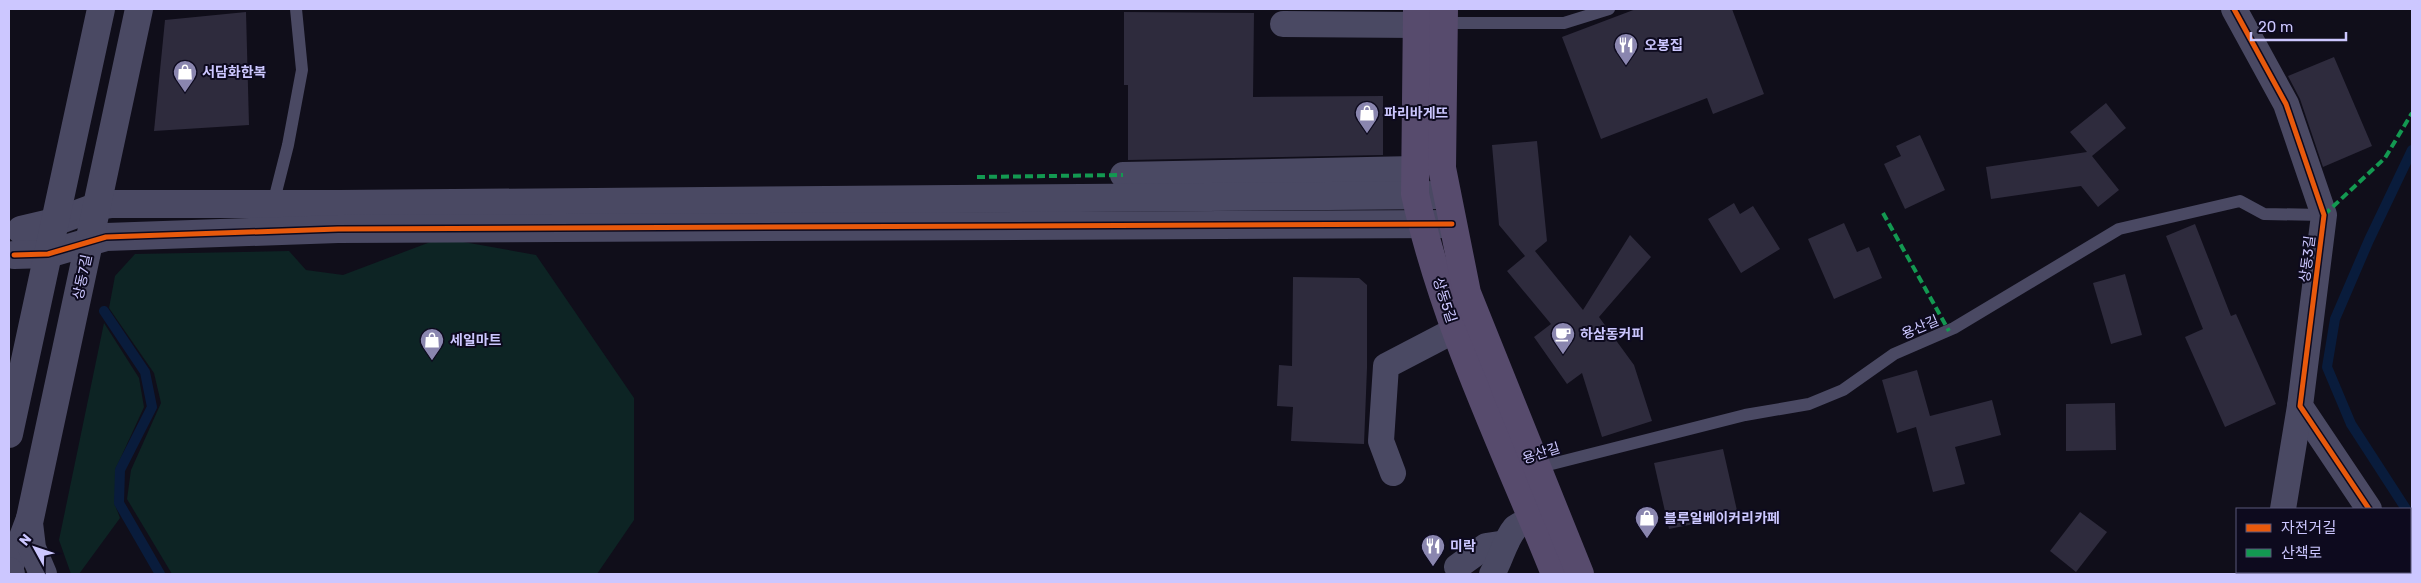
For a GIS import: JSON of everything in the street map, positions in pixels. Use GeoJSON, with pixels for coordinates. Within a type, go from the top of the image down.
{"type":"FeatureCollection","features":[{"type":"Feature","properties":{"kind":"main road","name":"상동5길"},"geometry":{"type":"LineString","coordinates":[[1430,16],[1415,182],[1422,224],[1455,330],[1580,574]]}},
{"type":"Feature","properties":{"kind":"main road","name":"상동5길"},"geometry":{"type":"LineString","coordinates":[[1430,16],[1442,168],[1467,293],[1527,472],[1533,519],[1554,574]]}},
{"type":"Feature","properties":{"kind":"street"},"geometry":{"type":"LineString","coordinates":[[9,434],[101,9]]}},
{"type":"Feature","properties":{"kind":"street","name":"상동7길"},"geometry":{"type":"LineString","coordinates":[[11,574],[9,571],[30,516],[140,9]]}},
{"type":"Feature","properties":{"kind":"street","name":"상동3길"},"geometry":{"type":"LineString","coordinates":[[2234,9],[2286,104],[2324,215],[2300,406],[2282,508]]}},
{"type":"Feature","properties":{"kind":"street"},"geometry":{"type":"LineString","coordinates":[[1283,24],[1430,16]]}},
{"type":"Feature","properties":{"kind":"street"},"geometry":{"type":"LineString","coordinates":[[1123,175],[1415,182],[1447,195]]}},
{"type":"Feature","properties":{"kind":"street"},"geometry":{"type":"LineString","coordinates":[[1415,182],[273,204],[112,204],[98,206],[55,222],[17,242],[48,254],[106,237],[338,229],[1452,224]]}},
{"type":"Feature","properties":{"kind":"street"},"geometry":{"type":"LineString","coordinates":[[1393,474],[1381,441],[1386,366],[1455,330]]}},
{"type":"Feature","properties":{"kind":"street"},"geometry":{"type":"LineString","coordinates":[[2300,406],[2368,508]]}},
{"type":"Feature","properties":{"kind":"street","name":"상동7길"},"geometry":{"type":"LineString","coordinates":[[30,516],[29,535],[43,574]]}},
{"type":"Feature","properties":{"kind":"street"},"geometry":{"type":"LineString","coordinates":[[1492,574],[1500,562],[1506,543],[1516,527],[1533,519]]}},
{"type":"Feature","properties":{"kind":"street"},"geometry":{"type":"LineString","coordinates":[[1457,567],[1486,546],[1506,543]]}},
{"type":"Feature","properties":{"kind":"lane"},"geometry":{"type":"LineString","coordinates":[[273,204],[288,145],[302,70],[296,9]]}},
{"type":"Feature","properties":{"kind":"lane"},"geometry":{"type":"LineString","coordinates":[[1430,16],[1564,23],[1609,9]]}},
{"type":"Feature","properties":{"kind":"lane","name":"용산길"},"geometry":{"type":"LineString","coordinates":[[1527,472],[1745,415],[1809,404],[1843,390],[1894,354],[1954,328],[2119,229],[2240,201],[2264,214],[2324,215]]}},
{"type":"Feature","properties":{"kind":"green space"},"geometry":{"type":"Polygon","coordinates":[[[441,238],[536,255],[634,398],[634,520],[597,574],[172,574],[127,499],[131,470],[161,403],[154,373],[109,308],[115,276],[135,254],[289,251],[306,270],[343,275],[441,238]]]}},
{"type":"Feature","properties":{"kind":"green space"},"geometry":{"type":"Polygon","coordinates":[[[104,323],[139,378],[144,407],[115,470],[115,505],[120,518],[79,574],[71,574],[59,540],[104,323]]]}},
{"type":"Feature","properties":{"kind":"building"},"geometry":{"type":"Polygon","coordinates":[[[1636,9],[1732,9],[1764,94],[1713,114],[1707,98],[1601,139],[1562,37],[1636,9]]]}},
{"type":"Feature","properties":{"kind":"building"},"geometry":{"type":"Polygon","coordinates":[[[246,12],[249,125],[154,131],[165,20],[246,12]]]}},
{"type":"Feature","properties":{"kind":"building"},"geometry":{"type":"Polygon","coordinates":[[[1124,12],[1254,13],[1253,97],[1383,96],[1383,155],[1128,160],[1128,85],[1124,85],[1124,12]]]}},
{"type":"Feature","properties":{"kind":"building"},"geometry":{"type":"Polygon","coordinates":[[[2334,57],[2372,146],[2323,167],[2300,99],[2288,76],[2334,57]]]}},
{"type":"Feature","properties":{"kind":"building"},"geometry":{"type":"Polygon","coordinates":[[[2106,103],[2126,128],[2092,156],[2119,190],[2098,207],[2081,186],[1991,199],[1986,167],[2087,152],[2070,132],[2106,103]]]}},
{"type":"Feature","properties":{"kind":"building"},"geometry":{"type":"Polygon","coordinates":[[[1920,135],[1945,190],[1905,209],[1884,164],[1901,156],[1896,146],[1920,135]]]}},
{"type":"Feature","properties":{"kind":"building"},"geometry":{"type":"Polygon","coordinates":[[[1537,141],[1547,241],[1535,251],[1583,310],[1630,235],[1651,257],[1599,317],[1634,365],[1652,421],[1602,437],[1582,373],[1567,384],[1534,337],[1551,324],[1507,271],[1525,256],[1499,225],[1492,145],[1537,141]]]}},
{"type":"Feature","properties":{"kind":"building"},"geometry":{"type":"Polygon","coordinates":[[[1734,203],[1740,214],[1753,206],[1780,249],[1741,273],[1708,219],[1734,203]]]}},
{"type":"Feature","properties":{"kind":"building"},"geometry":{"type":"Polygon","coordinates":[[[1844,223],[1857,252],[1869,247],[1882,278],[1834,299],[1808,239],[1844,223]]]}},
{"type":"Feature","properties":{"kind":"building"},"geometry":{"type":"Polygon","coordinates":[[[2195,224],[2231,316],[2236,314],[2276,404],[2225,427],[2185,337],[2203,329],[2166,236],[2195,224]]]}},
{"type":"Feature","properties":{"kind":"building"},"geometry":{"type":"Polygon","coordinates":[[[2125,274],[2142,335],[2111,344],[2093,283],[2125,274]]]}},
{"type":"Feature","properties":{"kind":"building"},"geometry":{"type":"Polygon","coordinates":[[[1293,277],[1359,278],[1367,285],[1367,368],[1364,444],[1291,441],[1293,407],[1277,406],[1279,365],[1292,366],[1293,277]]]}},
{"type":"Feature","properties":{"kind":"building"},"geometry":{"type":"Polygon","coordinates":[[[1917,370],[1930,416],[1992,400],[2001,435],[1955,447],[1965,484],[1933,492],[1916,427],[1897,433],[1882,380],[1917,370]]]}},
{"type":"Feature","properties":{"kind":"building"},"geometry":{"type":"Polygon","coordinates":[[[2115,403],[2116,450],[2066,451],[2066,404],[2115,403]]]}},
{"type":"Feature","properties":{"kind":"building"},"geometry":{"type":"Polygon","coordinates":[[[1723,449],[1738,515],[1669,529],[1654,463],[1723,449]]]}},
{"type":"Feature","properties":{"kind":"building"},"geometry":{"type":"Polygon","coordinates":[[[2080,512],[2107,532],[2076,572],[2050,551],[2080,512]]]}},
{"type":"Feature","properties":{"kind":"waterway"},"geometry":{"type":"LineString","coordinates":[[2405,508],[2351,424],[2327,367],[2335,319],[2369,240],[2412,150]]}},
{"type":"Feature","properties":{"kind":"waterway"},"geometry":{"type":"LineString","coordinates":[[104,311],[145,372],[152,407],[120,470],[119,503],[160,574]]}},
{"type":"Feature","properties":{"kind":"marked path"},"geometry":{"type":"LineString","coordinates":[[2324,215],[2385,158],[2412,113]]}},
{"type":"Feature","properties":{"kind":"marked path"},"geometry":{"type":"LineString","coordinates":[[977,177],[1123,175]]}},
{"type":"Feature","properties":{"kind":"marked path"},"geometry":{"type":"LineString","coordinates":[[1883,213],[1949,331]]}},
{"type":"Feature","properties":{"kind":"cycle path"},"geometry":{"type":"LineString","coordinates":[[2234,9],[2286,104],[2324,215],[2300,406],[2368,508]]}},
{"type":"Feature","properties":{"kind":"cycle path"},"geometry":{"type":"LineString","coordinates":[[14,255],[48,254],[106,237],[338,229],[1452,224]]}},
{"type":"Feature","properties":{"kind":"place","name":"오봉집"},"geometry":{"type":"Point","coordinates":[1626,66]}},
{"type":"Feature","properties":{"kind":"place","name":"서담화한복"},"geometry":{"type":"Point","coordinates":[185,93]}},
{"type":"Feature","properties":{"kind":"place","name":"파리바게뜨"},"geometry":{"type":"Point","coordinates":[1367,134]}},
{"type":"Feature","properties":{"kind":"place","name":"하삼동커피"},"geometry":{"type":"Point","coordinates":[1563,355]}},
{"type":"Feature","properties":{"kind":"place","name":"세일마트"},"geometry":{"type":"Point","coordinates":[432,361]}},
{"type":"Feature","properties":{"kind":"place","name":"블루일베이커리카페"},"geometry":{"type":"Point","coordinates":[1647,539]}},
{"type":"Feature","properties":{"kind":"place","name":"미락"},"geometry":{"type":"Point","coordinates":[1433,567]}}]}
